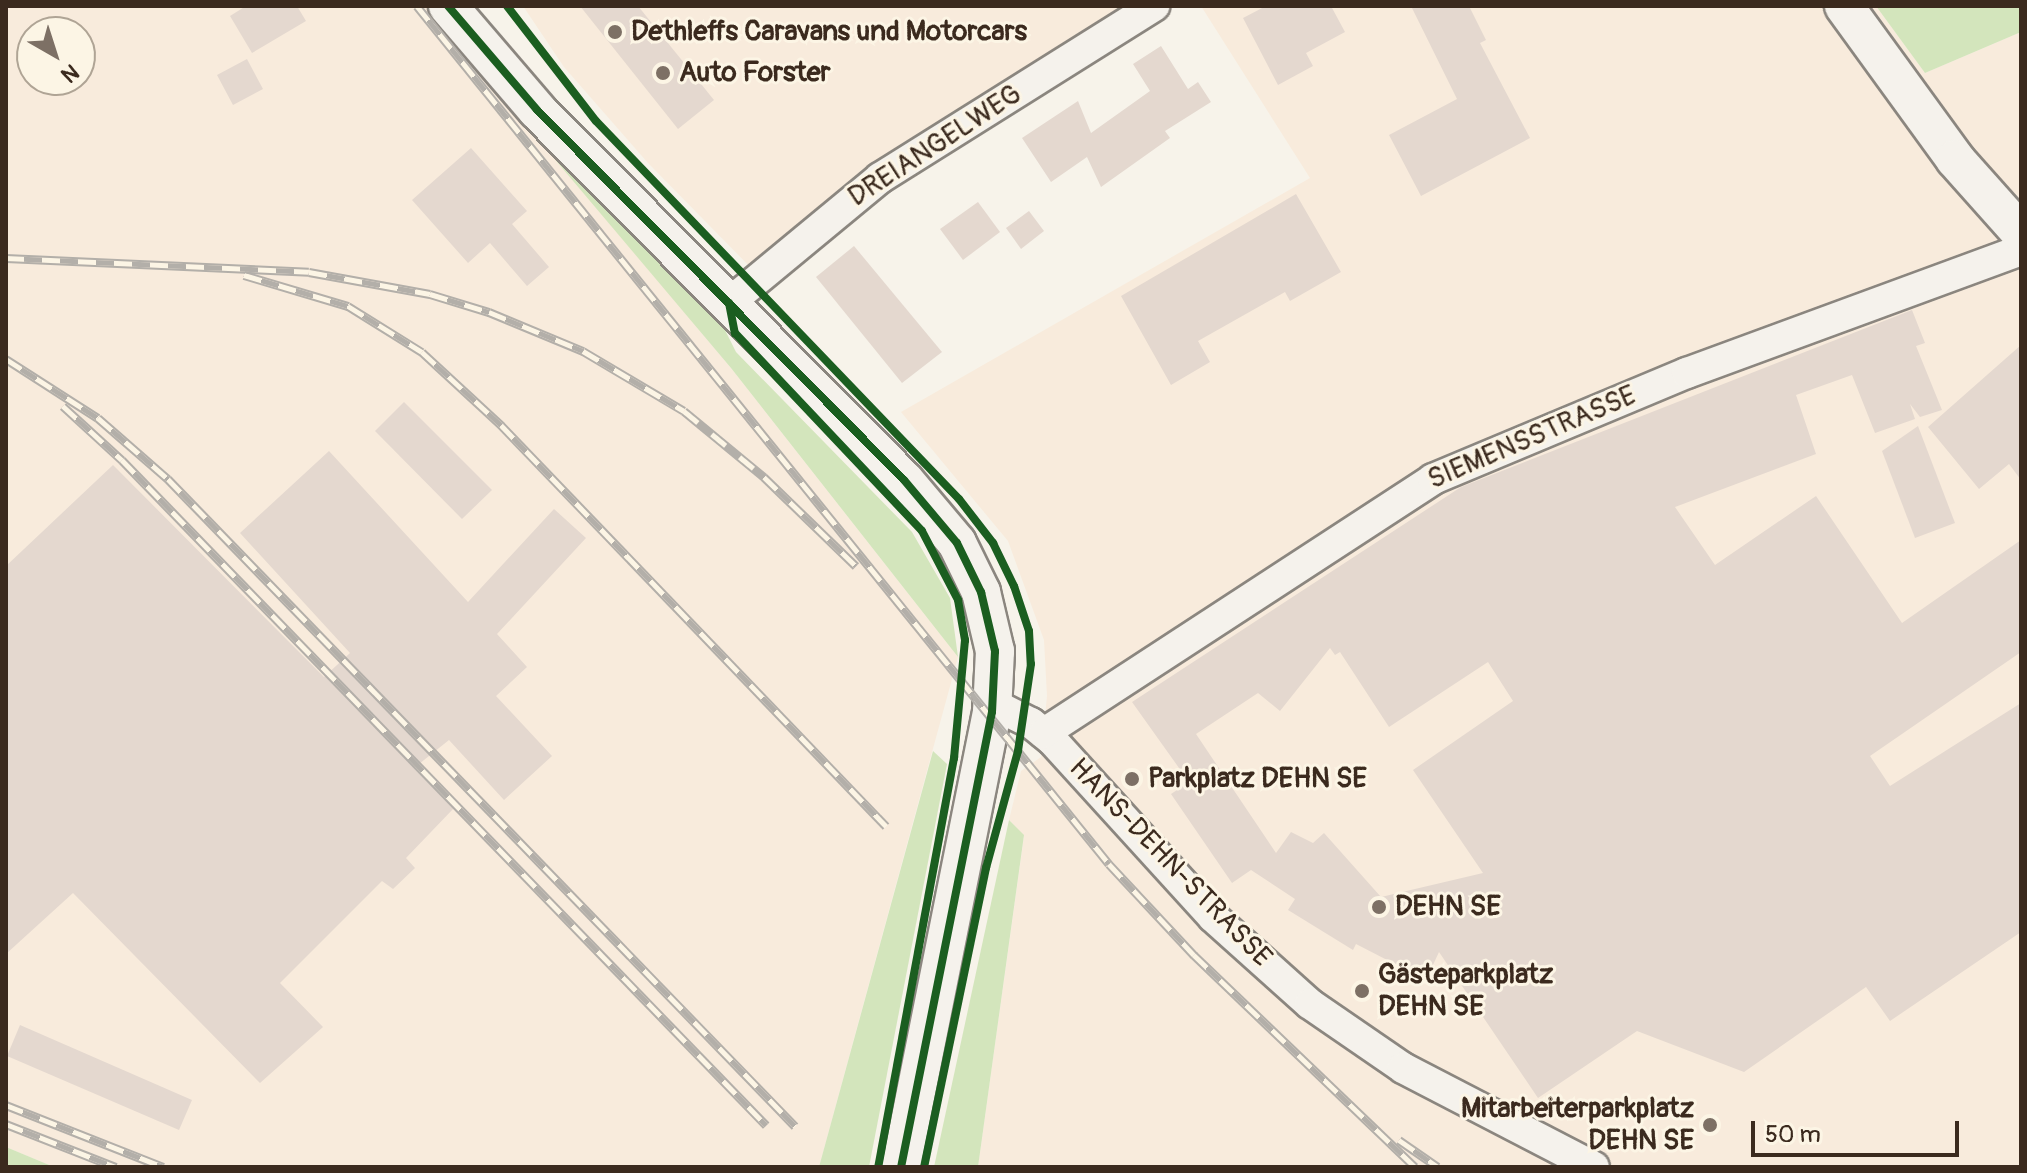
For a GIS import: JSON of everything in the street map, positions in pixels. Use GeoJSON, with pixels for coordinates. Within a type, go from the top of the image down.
{"type":"FeatureCollection","features":[{"type":"Feature","properties":{"kind":"street"},"geometry":{"type":"LineString","coordinates":[[448,6],[506,78],[904,480],[957,543],[981,592],[993,637],[993,704],[901,1167]]}},
{"type":"Feature","properties":{"kind":"street","name":"DREIANGELWEG"},"geometry":{"type":"LineString","coordinates":[[729,303],[880,178],[1154,6]]}},
{"type":"Feature","properties":{"kind":"street"},"geometry":{"type":"LineString","coordinates":[[1844,6],[1955,159],[2021,233]]}},
{"type":"Feature","properties":{"kind":"street","name":"SIEMENSSTRASSE"},"geometry":{"type":"LineString","coordinates":[[1044,733],[1433,479],[1659,383],[2021,250]]}},
{"type":"Feature","properties":{"kind":"street","name":"HANS-DEHN-STRASSE"},"geometry":{"type":"LineString","coordinates":[[993,704],[1044,733],[1213,917],[1310,1004],[1403,1068],[1594,1167]]}},
{"type":"Feature","properties":{"kind":"shaded area"},"geometry":{"type":"Polygon","coordinates":[[[6,6],[428,6],[731,368],[958,657],[819,1167],[54,1167],[6,1147],[6,6]]]}},
{"type":"Feature","properties":{"kind":"shaded area"},"geometry":{"type":"Polygon","coordinates":[[[523,6],[1155,6],[759,276],[648,163],[564,67],[523,6]]]}},
{"type":"Feature","properties":{"kind":"shaded area"},"geometry":{"type":"Polygon","coordinates":[[[1201,6],[1876,6],[1925,73],[2021,32],[2021,1167],[978,1167],[1024,836],[1009,820],[1021,771],[1041,757],[1047,696],[1044,640],[1008,541],[901,412],[1310,178],[1201,6]]]}},
{"type":"Feature","properties":{"kind":"green space"},"geometry":{"type":"Polygon","coordinates":[[[1876,6],[2021,6],[2021,32],[1925,73],[1876,6]]]}},
{"type":"Feature","properties":{"kind":"green space"},"geometry":{"type":"Polygon","coordinates":[[[514,111],[719,318],[736,352],[912,532],[950,598],[958,657],[731,368],[514,111]]]}},
{"type":"Feature","properties":{"kind":"green space"},"geometry":{"type":"Polygon","coordinates":[[[933,751],[947,764],[869,1167],[819,1167],[933,751]]]}},
{"type":"Feature","properties":{"kind":"green space"},"geometry":{"type":"Polygon","coordinates":[[[1009,820],[1024,835],[978,1167],[934,1167],[1009,820]]]}},
{"type":"Feature","properties":{"kind":"green space"},"geometry":{"type":"Polygon","coordinates":[[[6,1147],[54,1167],[6,1167],[6,1147]]]}},
{"type":"Feature","properties":{"kind":"building"},"geometry":{"type":"Polygon","coordinates":[[[246,6],[297,6],[306,21],[252,53],[230,16],[246,6]]]}},
{"type":"Feature","properties":{"kind":"building","name":"Auto Forster"},"geometry":{"type":"Polygon","coordinates":[[[580,6],[638,6],[714,100],[678,129],[580,6]]]}},
{"type":"Feature","properties":{"kind":"building"},"geometry":{"type":"Polygon","coordinates":[[[1266,6],[1331,6],[1345,32],[1306,53],[1313,66],[1278,85],[1243,18],[1266,6]]]}},
{"type":"Feature","properties":{"kind":"building"},"geometry":{"type":"Polygon","coordinates":[[[1411,6],[1469,6],[1486,40],[1480,43],[1530,138],[1421,196],[1389,135],[1457,99],[1411,6]]]}},
{"type":"Feature","properties":{"kind":"building"},"geometry":{"type":"Polygon","coordinates":[[[1161,46],[1188,89],[1198,82],[1211,102],[1165,131],[1170,138],[1101,187],[1087,157],[1051,182],[1022,138],[1078,101],[1091,133],[1150,91],[1133,64],[1161,46]]]}},
{"type":"Feature","properties":{"kind":"building"},"geometry":{"type":"Polygon","coordinates":[[[247,59],[263,89],[233,105],[217,75],[247,59]]]}},
{"type":"Feature","properties":{"kind":"building"},"geometry":{"type":"Polygon","coordinates":[[[471,148],[527,211],[512,224],[549,267],[527,286],[490,243],[468,263],[412,200],[471,148]]]}},
{"type":"Feature","properties":{"kind":"building"},"geometry":{"type":"Polygon","coordinates":[[[1296,194],[1341,272],[1290,301],[1285,292],[1198,341],[1210,362],[1171,385],[1121,296],[1296,194]]]}},
{"type":"Feature","properties":{"kind":"building"},"geometry":{"type":"Polygon","coordinates":[[[978,202],[1000,232],[963,260],[940,229],[978,202]]]}},
{"type":"Feature","properties":{"kind":"building"},"geometry":{"type":"Polygon","coordinates":[[[1029,211],[1044,231],[1021,249],[1006,228],[1029,211]]]}},
{"type":"Feature","properties":{"kind":"building"},"geometry":{"type":"Polygon","coordinates":[[[854,246],[942,352],[902,383],[816,277],[854,246]]]}},
{"type":"Feature","properties":{"kind":"building"},"geometry":{"type":"Polygon","coordinates":[[[1912,310],[1925,343],[1916,346],[1942,410],[1920,417],[1910,404],[1915,419],[1875,433],[1852,375],[1796,395],[1816,454],[1675,507],[1715,565],[1816,496],[1902,623],[2021,540],[2021,652],[1870,756],[1890,786],[2021,703],[2021,932],[1890,1021],[1866,987],[1744,1072],[1637,1031],[1538,1098],[1439,952],[1426,980],[1356,944],[1353,950],[1288,910],[1295,899],[1251,870],[1232,883],[1171,794],[1189,782],[1132,702],[1461,487],[1912,310]],[[1330,648],[1280,711],[1258,693],[1196,734],[1276,853],[1291,832],[1313,843],[1324,833],[1381,897],[1483,873],[1413,770],[1513,701],[1488,662],[1389,727],[1340,652],[1335,655],[1330,648]]]}},
{"type":"Feature","properties":{"kind":"building"},"geometry":{"type":"Polygon","coordinates":[[[2021,345],[2021,480],[2009,464],[1979,489],[1928,427],[2021,345]]]}},
{"type":"Feature","properties":{"kind":"building"},"geometry":{"type":"Polygon","coordinates":[[[404,402],[492,490],[462,519],[375,431],[404,402]]]}},
{"type":"Feature","properties":{"kind":"building"},"geometry":{"type":"Polygon","coordinates":[[[1918,426],[1955,523],[1915,538],[1882,451],[1918,426]]]}},
{"type":"Feature","properties":{"kind":"building"},"geometry":{"type":"Polygon","coordinates":[[[329,451],[468,602],[554,509],[586,538],[497,634],[527,667],[496,696],[552,756],[504,800],[449,740],[414,768],[454,808],[406,858],[415,868],[393,889],[382,881],[280,983],[323,1027],[260,1083],[73,893],[6,954],[6,566],[113,465],[324,677],[350,653],[240,533],[329,451]]]}},
{"type":"Feature","properties":{"kind":"building"},"geometry":{"type":"Polygon","coordinates":[[[20,1025],[192,1100],[179,1130],[7,1056],[20,1025]]]}},
{"type":"Feature","properties":{"kind":"railway"},"geometry":{"type":"LineString","coordinates":[[417,6],[1109,864],[1194,955],[1415,1167]]}},
{"type":"Feature","properties":{"kind":"railway"},"geometry":{"type":"LineString","coordinates":[[6,258],[309,272],[430,294],[489,312],[583,351],[684,411],[764,477],[856,566]]}},
{"type":"Feature","properties":{"kind":"railway"},"geometry":{"type":"LineString","coordinates":[[244,275],[348,306],[422,352],[501,425],[886,826]]}},
{"type":"Feature","properties":{"kind":"railway"},"geometry":{"type":"LineString","coordinates":[[6,359],[98,418],[168,479],[795,1126]]}},
{"type":"Feature","properties":{"kind":"railway"},"geometry":{"type":"LineString","coordinates":[[63,406],[122,460],[766,1125]]}},
{"type":"Feature","properties":{"kind":"railway"},"geometry":{"type":"LineString","coordinates":[[6,1105],[163,1167]]}},
{"type":"Feature","properties":{"kind":"railway"},"geometry":{"type":"LineString","coordinates":[[6,1124],[116,1167]]}},
{"type":"Feature","properties":{"kind":"railway"},"geometry":{"type":"LineString","coordinates":[[1399,1140],[1438,1167]]}},
{"type":"Feature","properties":{"kind":"cycle path"},"geometry":{"type":"LineString","coordinates":[[448,6],[537,110],[904,480],[957,543],[981,592],[995,651],[992,712],[901,1167]]}},
{"type":"Feature","properties":{"kind":"cycle path"},"geometry":{"type":"LineString","coordinates":[[507,6],[596,121],[959,499],[993,543],[1014,586],[1029,631],[1031,664],[1018,751],[986,868],[924,1167]]}},
{"type":"Feature","properties":{"kind":"cycle path"},"geometry":{"type":"LineString","coordinates":[[729,303],[735,333],[922,531],[958,600],[965,640],[954,758],[878,1167]]}},
{"type":"Feature","properties":{"kind":"place","name":"Dethleffs Caravans und Motorcars"},"geometry":{"type":"Point","coordinates":[615,32]}},
{"type":"Feature","properties":{"kind":"place","name":"Auto Forster"},"geometry":{"type":"Point","coordinates":[663,73]}},
{"type":"Feature","properties":{"kind":"place","name":"Parkplatz DEHN SE"},"geometry":{"type":"Point","coordinates":[1132,779]}},
{"type":"Feature","properties":{"kind":"place","name":"DEHN SE"},"geometry":{"type":"Point","coordinates":[1379,907]}},
{"type":"Feature","properties":{"kind":"place","name":"Gästeparkplatz DEHN SE"},"geometry":{"type":"Point","coordinates":[1362,991]}},
{"type":"Feature","properties":{"kind":"place","name":"Mitarbeiterparkplatz DEHN SE"},"geometry":{"type":"Point","coordinates":[1710,1125]}}]}
